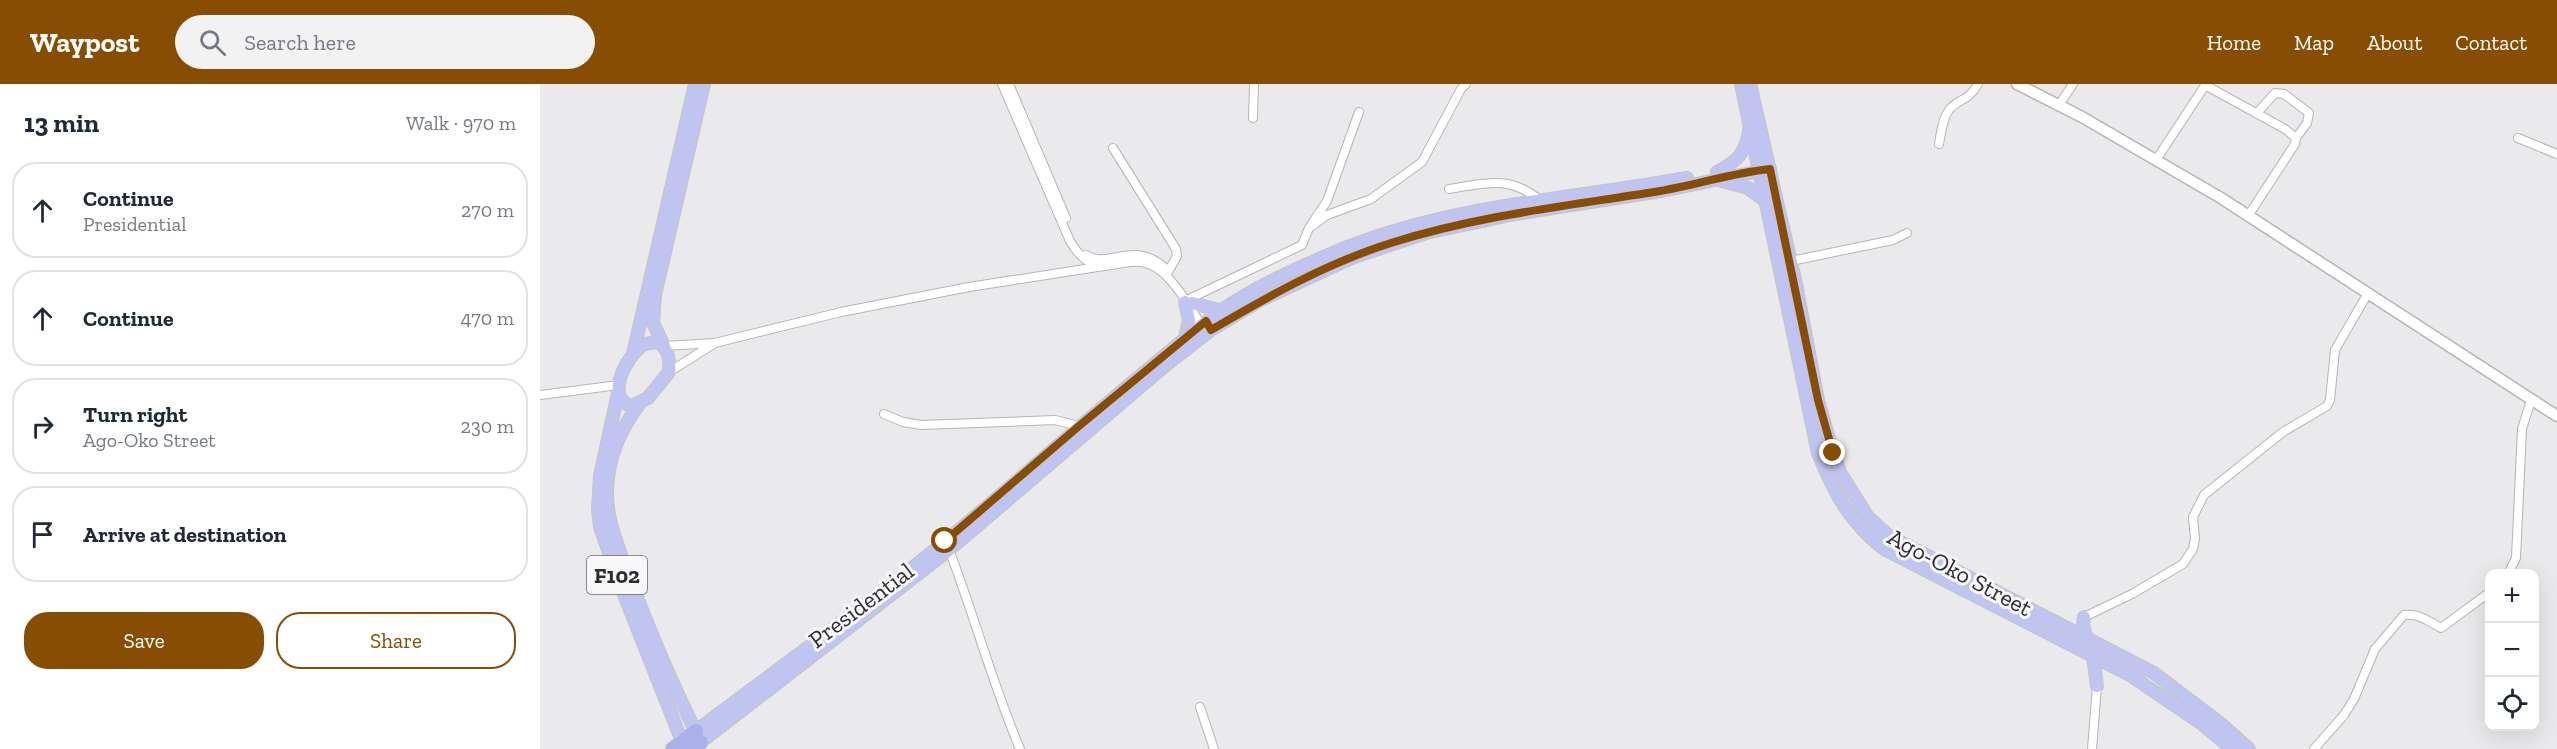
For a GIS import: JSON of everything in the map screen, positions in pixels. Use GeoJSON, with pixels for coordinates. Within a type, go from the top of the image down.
{"type":"FeatureCollection","features":[{"type":"Feature","properties":{"kind":"main road","name":"F102"},"geometry":{"type":"LineString","coordinates":[[688,744],[621,587],[600,526],[598,509],[599,480],[618,389],[633,354],[695,84]]}},
{"type":"Feature","properties":{"kind":"main road"},"geometry":{"type":"LineString","coordinates":[[669,372],[668,355],[653,323],[655,295],[704,84]]}},
{"type":"Feature","properties":{"kind":"main road"},"geometry":{"type":"LineString","coordinates":[[1741,84],[1749,120],[1764,166],[1767,202],[1818,453],[1826,474],[1850,518],[1884,549],[2093,657],[2118,669],[2154,674],[2185,695],[2248,749]]}},
{"type":"Feature","properties":{"kind":"main road","name":"Ago-Oko Street"},"geometry":{"type":"LineString","coordinates":[[1750,84],[1764,166],[1791,261],[1818,400],[1840,474],[1868,517],[1889,536],[2087,638],[2133,670]]}},
{"type":"Feature","properties":{"kind":"main road"},"geometry":{"type":"LineString","coordinates":[[688,744],[947,545],[1064,449],[1206,328],[1222,311],[1282,277],[1345,248],[1430,221],[1540,200],[1718,176],[1738,161],[1744,153],[1749,120]]}},
{"type":"Feature","properties":{"kind":"main road"},"geometry":{"type":"LineString","coordinates":[[947,545],[1079,426],[1185,339],[1292,284],[1390,243],[1510,215],[1764,166]]}},
{"type":"Feature","properties":{"kind":"main road"},"geometry":{"type":"LineString","coordinates":[[1718,176],[1748,188],[1767,202]]}},
{"type":"Feature","properties":{"kind":"main road"},"geometry":{"type":"LineString","coordinates":[[1185,339],[1190,320],[1189,301],[1222,311]]}},
{"type":"Feature","properties":{"kind":"main road"},"geometry":{"type":"LineString","coordinates":[[633,354],[646,344],[657,342],[664,346]]}},
{"type":"Feature","properties":{"kind":"main road","name":"F102"},"geometry":{"type":"LineString","coordinates":[[669,372],[648,398],[640,403],[617,439],[608,477],[608,508],[617,544],[682,706],[688,744]]}},
{"type":"Feature","properties":{"kind":"main road"},"geometry":{"type":"LineString","coordinates":[[618,389],[626,404],[632,406],[640,403]]}},
{"type":"Feature","properties":{"kind":"main road"},"geometry":{"type":"LineString","coordinates":[[2066,628],[2084,617]]}},
{"type":"Feature","properties":{"kind":"main road"},"geometry":{"type":"LineString","coordinates":[[2084,617],[2083,623],[2087,638]]}},
{"type":"Feature","properties":{"kind":"main road"},"geometry":{"type":"LineString","coordinates":[[2093,657],[2097,686]]}},
{"type":"Feature","properties":{"kind":"main road"},"geometry":{"type":"LineString","coordinates":[[2097,686],[2104,675],[2118,669]]}},
{"type":"Feature","properties":{"kind":"main road"},"geometry":{"type":"LineString","coordinates":[[2133,670],[2147,686],[2202,724],[2232,749]]}},
{"type":"Feature","properties":{"kind":"street"},"geometry":{"type":"LineString","coordinates":[[1002,84],[1078,256],[1085,261],[1104,266]]}},
{"type":"Feature","properties":{"kind":"street"},"geometry":{"type":"LineString","coordinates":[[1010,84],[1080,250],[1089,258],[1098,260],[1117,256],[1144,255],[1158,261],[1189,301],[1206,328]]}},
{"type":"Feature","properties":{"kind":"street"},"geometry":{"type":"LineString","coordinates":[[1253,118],[1254,84]]}},
{"type":"Feature","properties":{"kind":"street"},"geometry":{"type":"LineString","coordinates":[[1309,228],[1327,215],[1371,199],[1422,162],[1461,89],[1466,84]]}},
{"type":"Feature","properties":{"kind":"street"},"geometry":{"type":"LineString","coordinates":[[1939,144],[1944,120],[1949,110],[1972,94],[1978,84]]}},
{"type":"Feature","properties":{"kind":"street"},"geometry":{"type":"LineString","coordinates":[[2017,84],[2156,160],[2248,216],[2552,413]]}},
{"type":"Feature","properties":{"kind":"street"},"geometry":{"type":"LineString","coordinates":[[2059,105],[2073,84]]}},
{"type":"Feature","properties":{"kind":"street"},"geometry":{"type":"LineString","coordinates":[[2156,160],[2206,85],[2292,133],[2296,138]]}},
{"type":"Feature","properties":{"kind":"street"},"geometry":{"type":"LineString","coordinates":[[2248,216],[2295,144],[2296,138],[2307,123],[2309,113],[2284,94],[2274,93],[2257,113]]}},
{"type":"Feature","properties":{"kind":"street"},"geometry":{"type":"LineString","coordinates":[[1189,301],[1302,245],[1309,228],[1327,201],[1359,112]]}},
{"type":"Feature","properties":{"kind":"street"},"geometry":{"type":"LineString","coordinates":[[2518,138],[2557,154]]}},
{"type":"Feature","properties":{"kind":"street"},"geometry":{"type":"LineString","coordinates":[[1113,148],[1176,249],[1177,256],[1168,272]]}},
{"type":"Feature","properties":{"kind":"street"},"geometry":{"type":"LineString","coordinates":[[1449,189],[1504,182],[1521,186],[1540,200]]}},
{"type":"Feature","properties":{"kind":"street"},"geometry":{"type":"LineString","coordinates":[[1791,261],[1893,240],[1907,233]]}},
{"type":"Feature","properties":{"kind":"street"},"geometry":{"type":"LineString","coordinates":[[664,346],[715,342],[841,312],[969,287],[1136,262],[1156,267],[1189,301]]}},
{"type":"Feature","properties":{"kind":"street"},"geometry":{"type":"LineString","coordinates":[[2084,617],[2132,594],[2183,564],[2193,549],[2195,539],[2193,517],[2204,495],[2283,432],[2327,406],[2330,400],[2335,350],[2368,293]]}},
{"type":"Feature","properties":{"kind":"street"},"geometry":{"type":"LineString","coordinates":[[669,372],[715,342]]}},
{"type":"Feature","properties":{"kind":"street"},"geometry":{"type":"LineString","coordinates":[[540,395],[618,389]]}},
{"type":"Feature","properties":{"kind":"street"},"geometry":{"type":"LineString","coordinates":[[2510,569],[2516,558],[2522,429],[2531,400]]}},
{"type":"Feature","properties":{"kind":"street"},"geometry":{"type":"LineString","coordinates":[[884,414],[921,425],[1055,420],[1079,426]]}},
{"type":"Feature","properties":{"kind":"street"},"geometry":{"type":"LineString","coordinates":[[947,545],[1002,705],[1020,749]]}},
{"type":"Feature","properties":{"kind":"street"},"geometry":{"type":"LineString","coordinates":[[2314,749],[2344,715],[2354,699],[2375,649],[2404,615],[2413,614],[2425,618],[2441,628],[2485,596]]}},
{"type":"Feature","properties":{"kind":"street"},"geometry":{"type":"LineString","coordinates":[[2092,749],[2097,686]]}},
{"type":"Feature","properties":{"kind":"street"},"geometry":{"type":"LineString","coordinates":[[1200,707],[1214,749]]}},
{"type":"Feature","properties":{"kind":"route"},"geometry":{"type":"LineString","coordinates":[[945,541],[1123,388],[1206,321],[1211,330],[1259,301],[1322,270],[1390,243],[1426,233],[1510,215],[1661,191],[1770,169],[1796,284],[1818,400],[1833,453]]}}]}
